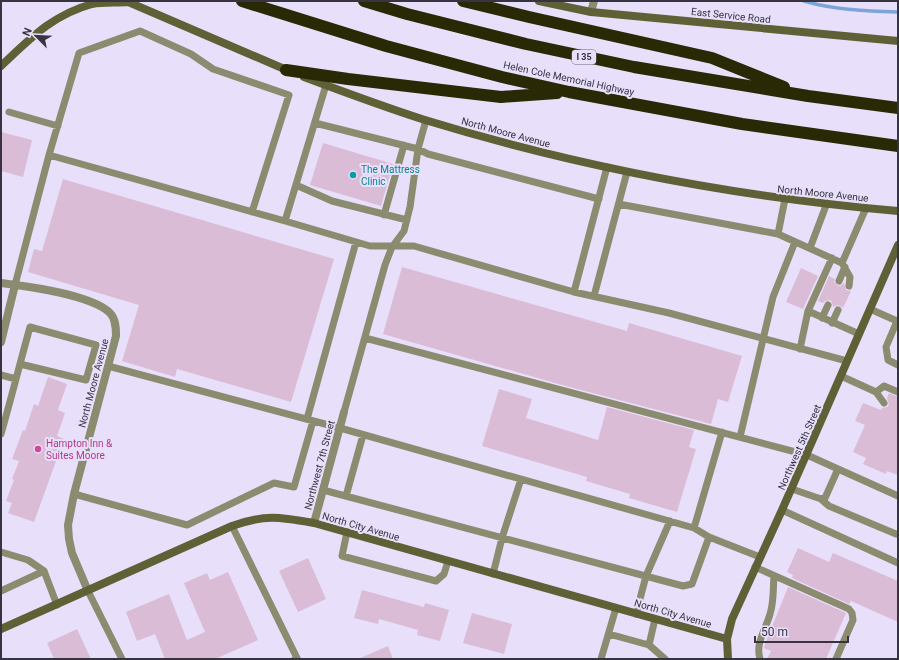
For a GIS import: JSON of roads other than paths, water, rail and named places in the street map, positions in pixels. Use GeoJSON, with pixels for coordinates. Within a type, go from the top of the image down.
{"type":"FeatureCollection","features":[{"type":"Feature","properties":{"kind":"highway","name":"Helen Cole Memorial Highway"},"geometry":{"type":"LineString","coordinates":[[242,1],[386,46],[502,77],[569,92],[742,124],[895,145]]}},
{"type":"Feature","properties":{"kind":"highway","name":"I 35"},"geometry":{"type":"LineString","coordinates":[[364,1],[407,14],[534,46],[634,67],[808,96],[897,108]]}},
{"type":"Feature","properties":{"kind":"highway"},"geometry":{"type":"LineString","coordinates":[[463,1],[712,58],[808,96]]}},
{"type":"Feature","properties":{"kind":"highway"},"geometry":{"type":"LineString","coordinates":[[286,70],[348,79],[501,97],[569,92]]}},
{"type":"Feature","properties":{"kind":"main road","name":"East Service Road"},"geometry":{"type":"LineString","coordinates":[[539,1],[591,12],[898,41]]}},
{"type":"Feature","properties":{"kind":"main road"},"geometry":{"type":"LineString","coordinates":[[1,66],[47,24],[68,12],[93,4],[127,2]]}},
{"type":"Feature","properties":{"kind":"main road","name":"North Moore Avenue"},"geometry":{"type":"LineString","coordinates":[[127,2],[286,70],[384,106],[426,120],[560,157],[627,172],[708,187],[785,199],[898,211]]}},
{"type":"Feature","properties":{"kind":"main road","name":"Northwest 5th Street"},"geometry":{"type":"LineString","coordinates":[[728,659],[727,639],[732,619],[792,489],[870,309],[896,256],[898,245]]}},
{"type":"Feature","properties":{"kind":"main road","name":"North City Avenue"},"geometry":{"type":"LineString","coordinates":[[1,629],[232,526],[258,518],[271,517],[314,523],[727,639]]}},
{"type":"Feature","properties":{"kind":"street"},"geometry":{"type":"LineString","coordinates":[[591,12],[594,1]]}},
{"type":"Feature","properties":{"kind":"street","name":"North Moore Avenue"},"geometry":{"type":"LineString","coordinates":[[1,283],[39,288],[91,302],[111,313],[114,320],[116,336],[74,494],[68,525],[72,553],[88,591]]}},
{"type":"Feature","properties":{"kind":"street"},"geometry":{"type":"LineString","coordinates":[[1,342],[15,285]]}},
{"type":"Feature","properties":{"kind":"street","name":"Northwest 7th Street"},"geometry":{"type":"LineString","coordinates":[[314,523],[344,412]]}},
{"type":"Feature","properties":{"kind":"lane"},"geometry":{"type":"LineString","coordinates":[[15,285],[49,156],[79,53],[140,31],[191,54],[213,70],[289,95],[252,212]]}},
{"type":"Feature","properties":{"kind":"lane"},"geometry":{"type":"LineString","coordinates":[[285,221],[326,85]]}},
{"type":"Feature","properties":{"kind":"lane"},"geometry":{"type":"LineString","coordinates":[[9,112],[58,126]]}},
{"type":"Feature","properties":{"kind":"lane"},"geometry":{"type":"LineString","coordinates":[[344,412],[385,265],[392,247],[404,231],[410,207],[418,149],[426,120]]}},
{"type":"Feature","properties":{"kind":"lane"},"geometry":{"type":"LineString","coordinates":[[315,123],[404,145],[428,154],[599,199]]}},
{"type":"Feature","properties":{"kind":"lane"},"geometry":{"type":"LineString","coordinates":[[384,214],[404,145]]}},
{"type":"Feature","properties":{"kind":"lane"},"geometry":{"type":"LineString","coordinates":[[49,156],[370,246],[414,246],[574,292],[669,313],[847,361]]}},
{"type":"Feature","properties":{"kind":"lane"},"geometry":{"type":"LineString","coordinates":[[574,292],[607,167]]}},
{"type":"Feature","properties":{"kind":"lane"},"geometry":{"type":"LineString","coordinates":[[594,296],[627,172]]}},
{"type":"Feature","properties":{"kind":"lane"},"geometry":{"type":"LineString","coordinates":[[296,185],[332,202],[407,220]]}},
{"type":"Feature","properties":{"kind":"lane"},"geometry":{"type":"LineString","coordinates":[[778,234],[785,199]]}},
{"type":"Feature","properties":{"kind":"lane"},"geometry":{"type":"LineString","coordinates":[[810,248],[828,203]]}},
{"type":"Feature","properties":{"kind":"lane"},"geometry":{"type":"LineString","coordinates":[[619,204],[778,234],[832,258],[844,265],[850,277],[849,286]]}},
{"type":"Feature","properties":{"kind":"lane"},"geometry":{"type":"LineString","coordinates":[[839,281],[866,208]]}},
{"type":"Feature","properties":{"kind":"lane"},"geometry":{"type":"LineString","coordinates":[[74,494],[187,525],[274,483],[294,487],[356,242]]}},
{"type":"Feature","properties":{"kind":"lane"},"geometry":{"type":"LineString","coordinates":[[740,437],[773,297],[795,242]]}},
{"type":"Feature","properties":{"kind":"lane"},"geometry":{"type":"LineString","coordinates":[[800,349],[808,311],[832,258]]}},
{"type":"Feature","properties":{"kind":"lane"},"geometry":{"type":"LineString","coordinates":[[822,318],[828,305]]}},
{"type":"Feature","properties":{"kind":"lane"},"geometry":{"type":"LineString","coordinates":[[870,309],[898,321],[886,347],[888,360],[898,365]]}},
{"type":"Feature","properties":{"kind":"lane"},"geometry":{"type":"LineString","coordinates":[[832,323],[838,310]]}},
{"type":"Feature","properties":{"kind":"lane"},"geometry":{"type":"LineString","coordinates":[[808,311],[859,334]]}},
{"type":"Feature","properties":{"kind":"lane"},"geometry":{"type":"LineString","coordinates":[[1,434],[30,327],[96,345],[86,380],[20,364]]}},
{"type":"Feature","properties":{"kind":"lane"},"geometry":{"type":"LineString","coordinates":[[364,338],[807,455],[898,496]]}},
{"type":"Feature","properties":{"kind":"lane"},"geometry":{"type":"LineString","coordinates":[[108,366],[340,428],[694,528],[710,537],[760,557]]}},
{"type":"Feature","properties":{"kind":"lane"},"geometry":{"type":"LineString","coordinates":[[1,375],[16,379]]}},
{"type":"Feature","properties":{"kind":"lane"},"geometry":{"type":"LineString","coordinates":[[841,376],[876,392],[884,403]]}},
{"type":"Feature","properties":{"kind":"lane"},"geometry":{"type":"LineString","coordinates":[[876,392],[884,386],[898,392]]}},
{"type":"Feature","properties":{"kind":"lane"},"geometry":{"type":"LineString","coordinates":[[694,528],[722,432]]}},
{"type":"Feature","properties":{"kind":"lane"},"geometry":{"type":"LineString","coordinates":[[346,496],[363,435]]}},
{"type":"Feature","properties":{"kind":"lane"},"geometry":{"type":"LineString","coordinates":[[821,499],[825,498],[838,469]]}},
{"type":"Feature","properties":{"kind":"lane"},"geometry":{"type":"LineString","coordinates":[[493,574],[502,538],[521,479]]}},
{"type":"Feature","properties":{"kind":"lane"},"geometry":{"type":"LineString","coordinates":[[792,489],[821,499],[830,506],[896,534]]}},
{"type":"Feature","properties":{"kind":"lane"},"geometry":{"type":"LineString","coordinates":[[323,490],[683,586],[692,584],[710,537]]}},
{"type":"Feature","properties":{"kind":"lane"},"geometry":{"type":"LineString","coordinates":[[782,510],[898,563]]}},
{"type":"Feature","properties":{"kind":"lane"},"geometry":{"type":"LineString","coordinates":[[636,614],[646,576],[670,521]]}},
{"type":"Feature","properties":{"kind":"lane"},"geometry":{"type":"LineString","coordinates":[[232,526],[297,658],[295,659]]}},
{"type":"Feature","properties":{"kind":"lane"},"geometry":{"type":"LineString","coordinates":[[347,532],[342,556],[436,581],[444,574],[448,561]]}},
{"type":"Feature","properties":{"kind":"lane"},"geometry":{"type":"LineString","coordinates":[[1,552],[28,560],[44,571],[57,605]]}},
{"type":"Feature","properties":{"kind":"lane"},"geometry":{"type":"LineString","coordinates":[[756,568],[849,609],[852,612],[853,620],[836,659]]}},
{"type":"Feature","properties":{"kind":"lane"},"geometry":{"type":"LineString","coordinates":[[1,591],[44,571]]}},
{"type":"Feature","properties":{"kind":"lane"},"geometry":{"type":"LineString","coordinates":[[760,659],[758,652],[761,638],[771,613],[774,576]]}},
{"type":"Feature","properties":{"kind":"lane"},"geometry":{"type":"LineString","coordinates":[[88,591],[122,659]]}},
{"type":"Feature","properties":{"kind":"lane"},"geometry":{"type":"LineString","coordinates":[[601,659],[616,608]]}},
{"type":"Feature","properties":{"kind":"lane"},"geometry":{"type":"LineString","coordinates":[[649,645],[655,619]]}},
{"type":"Feature","properties":{"kind":"lane"},"geometry":{"type":"LineString","coordinates":[[609,634],[649,645],[665,659]]}},
{"type":"Feature","properties":{"kind":"waterway"},"geometry":{"type":"LineString","coordinates":[[804,1],[839,8],[898,12]]}},
{"type":"Feature","properties":{"kind":"place","name":"The Mattress Clinic"},"geometry":{"type":"Point","coordinates":[353,175]}},
{"type":"Feature","properties":{"kind":"place","name":"Hampton Inn & Suites Moore"},"geometry":{"type":"Point","coordinates":[38,449]}}]}
